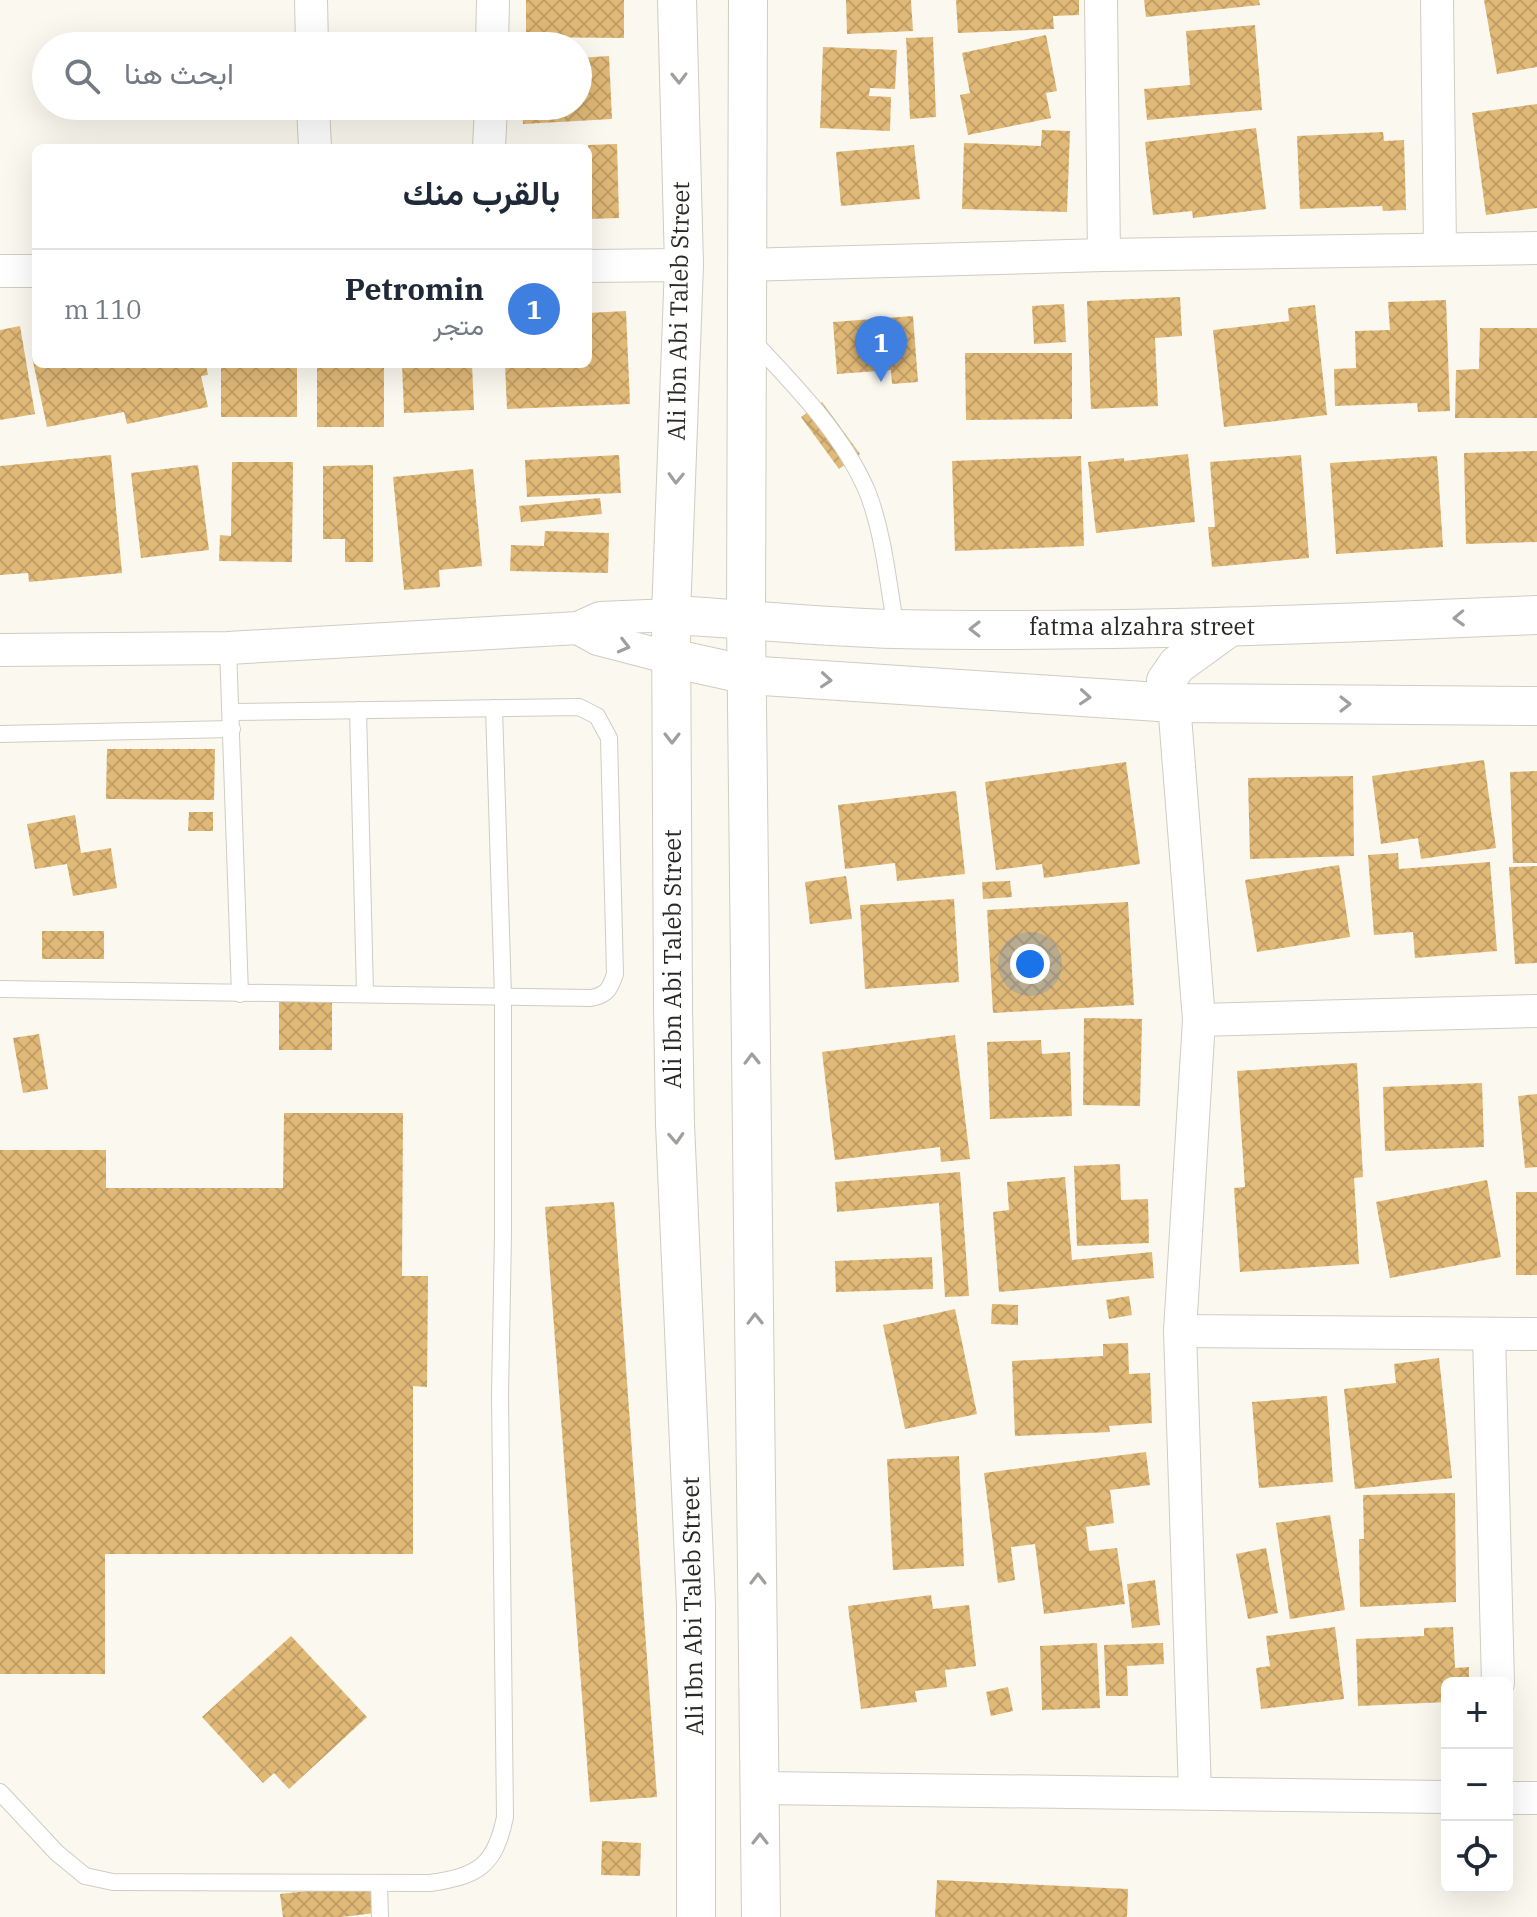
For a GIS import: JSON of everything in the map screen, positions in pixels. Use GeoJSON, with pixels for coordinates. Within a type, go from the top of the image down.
{"type":"FeatureCollection","features":[{"type":"Feature","properties":{"kind":"street"},"geometry":{"type":"LineString","coordinates":[[311,0],[312,32]]}},
{"type":"Feature","properties":{"kind":"street"},"geometry":{"type":"LineString","coordinates":[[492,32],[493,0]]}},
{"type":"Feature","properties":{"kind":"street","name":"Ali Ibn Abi Taleb Street"},"geometry":{"type":"LineString","coordinates":[[677,0],[684,265],[671,615],[675,1124],[696,1605],[696,1917]]}},
{"type":"Feature","properties":{"kind":"street"},"geometry":{"type":"LineString","coordinates":[[748,0],[746,619],[761,1917]]}},
{"type":"Feature","properties":{"kind":"street"},"geometry":{"type":"LineString","coordinates":[[1101,0],[1104,255]]}},
{"type":"Feature","properties":{"kind":"street"},"geometry":{"type":"LineString","coordinates":[[1437,0],[1440,249]]}},
{"type":"Feature","properties":{"kind":"street"},"geometry":{"type":"LineString","coordinates":[[314,120],[315,144]]}},
{"type":"Feature","properties":{"kind":"street"},"geometry":{"type":"LineString","coordinates":[[489,144],[490,120]]}},
{"type":"Feature","properties":{"kind":"street"},"geometry":{"type":"LineString","coordinates":[[748,265],[1537,248]]}},
{"type":"Feature","properties":{"kind":"street"},"geometry":{"type":"LineString","coordinates":[[592,266],[684,265]]}},
{"type":"Feature","properties":{"kind":"street"},"geometry":{"type":"LineString","coordinates":[[0,271],[32,271]]}},
{"type":"Feature","properties":{"kind":"street"},"geometry":{"type":"LineString","coordinates":[[0,650],[228,648],[578,628],[600,618],[671,615]]}},
{"type":"Feature","properties":{"kind":"street","name":"fatma alzahra street"},"geometry":{"type":"LineString","coordinates":[[671,615],[896,629],[1228,628],[1537,615]]}},
{"type":"Feature","properties":{"kind":"street"},"geometry":{"type":"LineString","coordinates":[[578,628],[598,639],[748,675],[1174,703],[1537,706]]}},
{"type":"Feature","properties":{"kind":"street"},"geometry":{"type":"LineString","coordinates":[[1195,1793],[1180,1331],[1199,1020],[1174,703],[1166,681],[1177,665],[1228,628]]}},
{"type":"Feature","properties":{"kind":"street"},"geometry":{"type":"LineString","coordinates":[[1199,1020],[1537,1011]]}},
{"type":"Feature","properties":{"kind":"street"},"geometry":{"type":"LineString","coordinates":[[1180,1331],[1537,1334]]}},
{"type":"Feature","properties":{"kind":"street"},"geometry":{"type":"LineString","coordinates":[[1489,1334],[1498,1677]]}},
{"type":"Feature","properties":{"kind":"street"},"geometry":{"type":"LineString","coordinates":[[760,1788],[1441,1797]]}},
{"type":"Feature","properties":{"kind":"street"},"geometry":{"type":"LineString","coordinates":[[1513,1798],[1537,1798]]}},
{"type":"Feature","properties":{"kind":"lane"},"geometry":{"type":"LineString","coordinates":[[748,335],[806,397],[866,489],[876,518],[896,629]]}},
{"type":"Feature","properties":{"kind":"lane"},"geometry":{"type":"LineString","coordinates":[[228,648],[240,994]]}},
{"type":"Feature","properties":{"kind":"lane"},"geometry":{"type":"LineString","coordinates":[[0,989],[591,998],[603,996],[610,990],[615,974],[609,738],[597,716],[579,707],[231,712]]}},
{"type":"Feature","properties":{"kind":"lane"},"geometry":{"type":"LineString","coordinates":[[0,1792],[57,1853],[85,1876],[113,1882],[430,1883],[459,1878],[485,1863],[499,1844],[505,1817],[500,1411],[503,996],[494,708]]}},
{"type":"Feature","properties":{"kind":"lane"},"geometry":{"type":"LineString","coordinates":[[358,710],[365,993]]}},
{"type":"Feature","properties":{"kind":"lane"},"geometry":{"type":"LineString","coordinates":[[0,734],[232,729]]}},
{"type":"Feature","properties":{"kind":"lane"},"geometry":{"type":"LineString","coordinates":[[379,1883],[380,1917]]}},
{"type":"Feature","properties":{"kind":"building"},"geometry":{"type":"Polygon","coordinates":[[[526,0],[624,0],[624,38],[592,38],[592,32],[526,32],[526,0]]]}},
{"type":"Feature","properties":{"kind":"building"},"geometry":{"type":"Polygon","coordinates":[[[846,0],[911,0],[913,31],[847,34],[846,0]]]}},
{"type":"Feature","properties":{"kind":"building"},"geometry":{"type":"Polygon","coordinates":[[[956,0],[1079,0],[1079,15],[1053,16],[1054,29],[958,33],[956,0]]]}},
{"type":"Feature","properties":{"kind":"building"},"geometry":{"type":"Polygon","coordinates":[[[1144,0],[1259,0],[1260,5],[1146,17],[1144,0]]]}},
{"type":"Feature","properties":{"kind":"building"},"geometry":{"type":"Polygon","coordinates":[[[1484,0],[1537,0],[1537,67],[1497,74],[1484,0]]]}},
{"type":"Feature","properties":{"kind":"building"},"geometry":{"type":"Polygon","coordinates":[[[1255,25],[1262,110],[1147,120],[1144,89],[1190,85],[1186,31],[1255,25]]]}},
{"type":"Feature","properties":{"kind":"building"},"geometry":{"type":"Polygon","coordinates":[[[1046,35],[1057,91],[1046,93],[1051,118],[968,135],[960,95],[970,93],[962,53],[1046,35]]]}},
{"type":"Feature","properties":{"kind":"building"},"geometry":{"type":"Polygon","coordinates":[[[933,37],[936,117],[910,119],[906,38],[933,37]]]}},
{"type":"Feature","properties":{"kind":"building"},"geometry":{"type":"Polygon","coordinates":[[[823,47],[897,50],[895,89],[870,88],[869,96],[891,97],[890,131],[820,128],[823,47]]]}},
{"type":"Feature","properties":{"kind":"building"},"geometry":{"type":"Polygon","coordinates":[[[609,56],[612,119],[523,124],[523,120],[592,120],[592,57],[609,56]]]}},
{"type":"Feature","properties":{"kind":"building"},"geometry":{"type":"Polygon","coordinates":[[[1537,104],[1537,208],[1486,215],[1472,113],[1537,104]]]}},
{"type":"Feature","properties":{"kind":"building"},"geometry":{"type":"Polygon","coordinates":[[[1256,128],[1266,209],[1193,218],[1192,211],[1153,215],[1145,142],[1256,128]]]}},
{"type":"Feature","properties":{"kind":"building"},"geometry":{"type":"Polygon","coordinates":[[[1042,130],[1070,131],[1067,212],[962,209],[964,143],[1041,146],[1042,130]]]}},
{"type":"Feature","properties":{"kind":"building"},"geometry":{"type":"Polygon","coordinates":[[[1383,132],[1384,141],[1404,140],[1406,210],[1383,211],[1382,206],[1300,209],[1297,136],[1383,132]]]}},
{"type":"Feature","properties":{"kind":"building"},"geometry":{"type":"Polygon","coordinates":[[[617,144],[619,218],[592,219],[592,145],[617,144]]]}},
{"type":"Feature","properties":{"kind":"building"},"geometry":{"type":"Polygon","coordinates":[[[914,145],[920,199],[841,206],[836,152],[914,145]]]}},
{"type":"Feature","properties":{"kind":"building"},"geometry":{"type":"Polygon","coordinates":[[[1180,297],[1182,336],[1155,338],[1158,406],[1091,409],[1087,301],[1180,297]]]}},
{"type":"Feature","properties":{"kind":"building"},"geometry":{"type":"Polygon","coordinates":[[[1446,300],[1450,411],[1418,412],[1417,403],[1335,406],[1334,369],[1356,368],[1355,331],[1390,330],[1388,302],[1446,300]]]}},
{"type":"Feature","properties":{"kind":"building"},"geometry":{"type":"Polygon","coordinates":[[[1064,304],[1066,342],[1034,344],[1032,306],[1064,304]]]}},
{"type":"Feature","properties":{"kind":"building"},"geometry":{"type":"Polygon","coordinates":[[[1315,305],[1327,415],[1224,427],[1213,330],[1289,321],[1288,308],[1315,305]]]}},
{"type":"Feature","properties":{"kind":"building"},"geometry":{"type":"Polygon","coordinates":[[[626,311],[630,404],[507,409],[505,368],[592,368],[592,313],[626,311]]]}},
{"type":"Feature","properties":{"kind":"building"},"geometry":{"type":"Polygon","coordinates":[[[913,316],[918,382],[892,384],[891,370],[837,374],[833,322],[913,316]]]}},
{"type":"Feature","properties":{"kind":"building"},"geometry":{"type":"Polygon","coordinates":[[[20,326],[35,414],[0,420],[0,330],[20,326]]]}},
{"type":"Feature","properties":{"kind":"building"},"geometry":{"type":"Polygon","coordinates":[[[1480,328],[1537,328],[1537,418],[1455,418],[1456,370],[1479,369],[1480,328]]]}},
{"type":"Feature","properties":{"kind":"building"},"geometry":{"type":"Polygon","coordinates":[[[965,353],[1072,353],[1072,419],[966,420],[965,353]]]}},
{"type":"Feature","properties":{"kind":"building"},"geometry":{"type":"Polygon","coordinates":[[[34,368],[207,368],[208,375],[201,376],[208,407],[127,424],[124,412],[47,427],[34,368]]]}},
{"type":"Feature","properties":{"kind":"building"},"geometry":{"type":"Polygon","coordinates":[[[221,368],[297,368],[297,417],[221,417],[221,368]]]}},
{"type":"Feature","properties":{"kind":"building"},"geometry":{"type":"Polygon","coordinates":[[[317,368],[384,368],[384,427],[317,427],[317,368]]]}},
{"type":"Feature","properties":{"kind":"building"},"geometry":{"type":"Polygon","coordinates":[[[402,368],[472,368],[474,410],[404,413],[402,368]]]}},
{"type":"Feature","properties":{"kind":"building"},"geometry":{"type":"Polygon","coordinates":[[[822,402],[860,454],[839,469],[801,417],[822,402]]]}},
{"type":"Feature","properties":{"kind":"building"},"geometry":{"type":"Polygon","coordinates":[[[1537,451],[1537,542],[1466,544],[1464,453],[1537,451]]]}},
{"type":"Feature","properties":{"kind":"building"},"geometry":{"type":"Polygon","coordinates":[[[1188,454],[1195,522],[1096,533],[1088,462],[1188,454]]]}},
{"type":"Feature","properties":{"kind":"building"},"geometry":{"type":"Polygon","coordinates":[[[111,455],[122,573],[29,582],[28,573],[0,575],[0,466],[111,455]]]}},
{"type":"Feature","properties":{"kind":"building"},"geometry":{"type":"Polygon","coordinates":[[[619,455],[621,493],[527,497],[525,460],[619,455]]]}},
{"type":"Feature","properties":{"kind":"building"},"geometry":{"type":"Polygon","coordinates":[[[1301,455],[1309,558],[1212,567],[1208,527],[1215,527],[1210,462],[1301,455]]]}},
{"type":"Feature","properties":{"kind":"building"},"geometry":{"type":"Polygon","coordinates":[[[1081,456],[1084,546],[955,551],[952,461],[1081,456]]]}},
{"type":"Feature","properties":{"kind":"building"},"geometry":{"type":"Polygon","coordinates":[[[1437,456],[1443,547],[1336,554],[1330,463],[1437,456]]]}},
{"type":"Feature","properties":{"kind":"building"},"geometry":{"type":"Polygon","coordinates":[[[232,462],[293,462],[292,562],[219,561],[220,535],[231,536],[232,462]]]}},
{"type":"Feature","properties":{"kind":"building"},"geometry":{"type":"Polygon","coordinates":[[[198,465],[209,550],[141,558],[131,473],[198,465]]]}},
{"type":"Feature","properties":{"kind":"building"},"geometry":{"type":"Polygon","coordinates":[[[373,465],[373,562],[345,562],[345,539],[323,539],[323,466],[373,465]]]}},
{"type":"Feature","properties":{"kind":"building"},"geometry":{"type":"Polygon","coordinates":[[[473,469],[482,566],[439,570],[440,587],[404,590],[393,477],[473,469]]]}},
{"type":"Feature","properties":{"kind":"building"},"geometry":{"type":"Polygon","coordinates":[[[600,498],[602,514],[521,522],[519,506],[600,498]]]}},
{"type":"Feature","properties":{"kind":"building"},"geometry":{"type":"Polygon","coordinates":[[[545,531],[609,533],[608,573],[510,571],[511,545],[544,546],[545,531]]]}},
{"type":"Feature","properties":{"kind":"building"},"geometry":{"type":"Polygon","coordinates":[[[107,749],[215,749],[214,800],[106,799],[107,749]]]}},
{"type":"Feature","properties":{"kind":"building"},"geometry":{"type":"Polygon","coordinates":[[[1484,760],[1496,848],[1421,859],[1418,838],[1381,844],[1372,776],[1484,760]]]}},
{"type":"Feature","properties":{"kind":"building"},"geometry":{"type":"Polygon","coordinates":[[[1126,762],[1140,864],[1044,878],[1042,864],[996,870],[985,782],[1126,762]]]}},
{"type":"Feature","properties":{"kind":"building"},"geometry":{"type":"Polygon","coordinates":[[[1537,771],[1537,863],[1513,863],[1510,772],[1537,771]]]}},
{"type":"Feature","properties":{"kind":"building"},"geometry":{"type":"Polygon","coordinates":[[[1353,776],[1354,856],[1250,859],[1248,778],[1353,776]]]}},
{"type":"Feature","properties":{"kind":"building"},"geometry":{"type":"Polygon","coordinates":[[[956,791],[965,874],[897,881],[895,863],[845,869],[838,805],[956,791]]]}},
{"type":"Feature","properties":{"kind":"building"},"geometry":{"type":"Polygon","coordinates":[[[189,812],[213,812],[213,831],[188,831],[189,812]]]}},
{"type":"Feature","properties":{"kind":"building"},"geometry":{"type":"Polygon","coordinates":[[[75,815],[81,853],[111,848],[117,888],[73,896],[67,864],[35,869],[27,824],[75,815]]]}},
{"type":"Feature","properties":{"kind":"building"},"geometry":{"type":"Polygon","coordinates":[[[1398,853],[1399,869],[1490,862],[1497,951],[1415,958],[1413,932],[1374,935],[1368,855],[1398,853]]]}},
{"type":"Feature","properties":{"kind":"building"},"geometry":{"type":"Polygon","coordinates":[[[1339,865],[1350,937],[1257,952],[1245,880],[1339,865]]]}},
{"type":"Feature","properties":{"kind":"building"},"geometry":{"type":"Polygon","coordinates":[[[1537,866],[1537,963],[1515,964],[1509,867],[1537,866]]]}},
{"type":"Feature","properties":{"kind":"building"},"geometry":{"type":"Polygon","coordinates":[[[846,876],[852,919],[810,924],[805,882],[846,876]]]}},
{"type":"Feature","properties":{"kind":"building"},"geometry":{"type":"Polygon","coordinates":[[[1010,881],[1012,897],[983,899],[982,882],[1010,881]]]}},
{"type":"Feature","properties":{"kind":"building"},"geometry":{"type":"Polygon","coordinates":[[[954,899],[959,982],[865,989],[860,905],[954,899]]]}},
{"type":"Feature","properties":{"kind":"building"},"geometry":{"type":"Polygon","coordinates":[[[1128,902],[1134,1005],[993,1013],[987,910],[1128,902]]]}},
{"type":"Feature","properties":{"kind":"building"},"geometry":{"type":"Polygon","coordinates":[[[42,931],[104,931],[104,959],[42,959],[42,931]]]}},
{"type":"Feature","properties":{"kind":"building"},"geometry":{"type":"Polygon","coordinates":[[[332,1001],[332,1050],[279,1050],[279,1002],[332,1001]]]}},
{"type":"Feature","properties":{"kind":"building"},"geometry":{"type":"Polygon","coordinates":[[[1084,1018],[1142,1019],[1140,1106],[1083,1105],[1084,1018]]]}},
{"type":"Feature","properties":{"kind":"building"},"geometry":{"type":"Polygon","coordinates":[[[39,1034],[48,1089],[23,1093],[13,1038],[39,1034]]]}},
{"type":"Feature","properties":{"kind":"building"},"geometry":{"type":"Polygon","coordinates":[[[955,1035],[970,1159],[941,1162],[940,1147],[835,1160],[822,1052],[955,1035]]]}},
{"type":"Feature","properties":{"kind":"building"},"geometry":{"type":"Polygon","coordinates":[[[1041,1040],[1042,1054],[1070,1052],[1072,1116],[990,1119],[987,1042],[1041,1040]]]}},
{"type":"Feature","properties":{"kind":"building"},"geometry":{"type":"Polygon","coordinates":[[[1357,1063],[1363,1177],[1354,1178],[1359,1264],[1240,1272],[1234,1188],[1245,1187],[1237,1071],[1357,1063]]]}},
{"type":"Feature","properties":{"kind":"building"},"geometry":{"type":"Polygon","coordinates":[[[1482,1083],[1484,1147],[1385,1151],[1383,1087],[1482,1083]]]}},
{"type":"Feature","properties":{"kind":"building"},"geometry":{"type":"Polygon","coordinates":[[[1537,1094],[1537,1167],[1525,1168],[1518,1096],[1537,1094]]]}},
{"type":"Feature","properties":{"kind":"building"},"geometry":{"type":"Polygon","coordinates":[[[284,1113],[403,1113],[402,1276],[428,1276],[427,1387],[413,1386],[413,1554],[105,1554],[105,1674],[0,1674],[0,1150],[106,1150],[106,1188],[283,1188],[284,1113]]]}},
{"type":"Feature","properties":{"kind":"building"},"geometry":{"type":"Polygon","coordinates":[[[1120,1164],[1121,1200],[1148,1199],[1149,1243],[1077,1246],[1074,1166],[1120,1164]]]}},
{"type":"Feature","properties":{"kind":"building"},"geometry":{"type":"Polygon","coordinates":[[[960,1172],[969,1296],[945,1297],[939,1203],[837,1212],[835,1182],[960,1172]]]}},
{"type":"Feature","properties":{"kind":"building"},"geometry":{"type":"Polygon","coordinates":[[[1065,1177],[1072,1260],[1152,1252],[1154,1278],[999,1292],[993,1212],[1009,1210],[1007,1182],[1065,1177]]]}},
{"type":"Feature","properties":{"kind":"building"},"geometry":{"type":"Polygon","coordinates":[[[1487,1180],[1501,1257],[1390,1278],[1376,1202],[1487,1180]]]}},
{"type":"Feature","properties":{"kind":"building"},"geometry":{"type":"Polygon","coordinates":[[[1516,1192],[1537,1192],[1537,1275],[1516,1275],[1516,1192]]]}},
{"type":"Feature","properties":{"kind":"building"},"geometry":{"type":"Polygon","coordinates":[[[614,1202],[657,1797],[590,1802],[545,1207],[614,1202]]]}},
{"type":"Feature","properties":{"kind":"building"},"geometry":{"type":"Polygon","coordinates":[[[932,1257],[933,1289],[836,1292],[835,1261],[932,1257]]]}},
{"type":"Feature","properties":{"kind":"building"},"geometry":{"type":"Polygon","coordinates":[[[1129,1296],[1132,1315],[1109,1319],[1106,1300],[1129,1296]]]}},
{"type":"Feature","properties":{"kind":"building"},"geometry":{"type":"Polygon","coordinates":[[[992,1304],[1018,1305],[1018,1325],[991,1324],[992,1304]]]}},
{"type":"Feature","properties":{"kind":"building"},"geometry":{"type":"Polygon","coordinates":[[[955,1309],[977,1414],[905,1429],[883,1325],[955,1309]]]}},
{"type":"Feature","properties":{"kind":"building"},"geometry":{"type":"Polygon","coordinates":[[[1128,1343],[1129,1374],[1150,1373],[1152,1423],[1109,1426],[1110,1432],[1015,1436],[1012,1361],[1103,1356],[1103,1344],[1128,1343]]]}},
{"type":"Feature","properties":{"kind":"building"},"geometry":{"type":"Polygon","coordinates":[[[1439,1358],[1452,1478],[1355,1489],[1344,1389],[1396,1383],[1394,1364],[1439,1358]]]}},
{"type":"Feature","properties":{"kind":"building"},"geometry":{"type":"Polygon","coordinates":[[[1327,1396],[1333,1482],[1259,1488],[1252,1402],[1327,1396]]]}},
{"type":"Feature","properties":{"kind":"building"},"geometry":{"type":"Polygon","coordinates":[[[1146,1452],[1150,1485],[1110,1490],[1114,1523],[1086,1527],[1089,1551],[1117,1548],[1125,1604],[1044,1614],[1035,1544],[1011,1547],[1015,1580],[998,1583],[984,1473],[1146,1452]]]}},
{"type":"Feature","properties":{"kind":"building"},"geometry":{"type":"Polygon","coordinates":[[[959,1456],[964,1566],[893,1570],[887,1459],[959,1456]]]}},
{"type":"Feature","properties":{"kind":"building"},"geometry":{"type":"Polygon","coordinates":[[[1455,1493],[1456,1602],[1360,1607],[1359,1539],[1364,1539],[1363,1495],[1455,1493]]]}},
{"type":"Feature","properties":{"kind":"building"},"geometry":{"type":"Polygon","coordinates":[[[1330,1515],[1345,1610],[1290,1619],[1276,1523],[1330,1515]]]}},
{"type":"Feature","properties":{"kind":"building"},"geometry":{"type":"Polygon","coordinates":[[[1266,1548],[1278,1613],[1248,1619],[1236,1554],[1266,1548]]]}},
{"type":"Feature","properties":{"kind":"building"},"geometry":{"type":"Polygon","coordinates":[[[1155,1580],[1160,1625],[1132,1628],[1127,1584],[1155,1580]]]}},
{"type":"Feature","properties":{"kind":"building"},"geometry":{"type":"Polygon","coordinates":[[[931,1595],[933,1609],[969,1605],[976,1666],[945,1670],[947,1687],[915,1691],[917,1702],[861,1709],[848,1606],[931,1595]]]}},
{"type":"Feature","properties":{"kind":"building"},"geometry":{"type":"Polygon","coordinates":[[[1335,1627],[1344,1699],[1261,1709],[1256,1668],[1270,1666],[1266,1636],[1335,1627]]]}},
{"type":"Feature","properties":{"kind":"building"},"geometry":{"type":"Polygon","coordinates":[[[1453,1627],[1455,1668],[1469,1667],[1469,1677],[1441,1677],[1441,1702],[1358,1706],[1356,1639],[1424,1636],[1424,1628],[1453,1627]]]}},
{"type":"Feature","properties":{"kind":"building"},"geometry":{"type":"Polygon","coordinates":[[[291,1636],[367,1717],[289,1789],[274,1773],[263,1783],[202,1717],[291,1636]]]}},
{"type":"Feature","properties":{"kind":"building"},"geometry":{"type":"Polygon","coordinates":[[[1097,1643],[1100,1708],[1042,1710],[1040,1646],[1097,1643]]]}},
{"type":"Feature","properties":{"kind":"building"},"geometry":{"type":"Polygon","coordinates":[[[1163,1643],[1164,1664],[1127,1666],[1128,1696],[1106,1696],[1104,1645],[1163,1643]]]}},
{"type":"Feature","properties":{"kind":"building"},"geometry":{"type":"Polygon","coordinates":[[[1008,1687],[1013,1711],[991,1716],[986,1692],[1008,1687]]]}},
{"type":"Feature","properties":{"kind":"building"},"geometry":{"type":"Polygon","coordinates":[[[602,1841],[641,1843],[640,1876],[601,1875],[602,1841]]]}},
{"type":"Feature","properties":{"kind":"building"},"geometry":{"type":"Polygon","coordinates":[[[937,1880],[1128,1889],[1127,1917],[935,1917],[937,1880]]]}},
{"type":"Feature","properties":{"kind":"building"},"geometry":{"type":"Polygon","coordinates":[[[372,1884],[375,1913],[342,1917],[283,1917],[280,1894],[372,1884]]]}},
{"type":"Feature","properties":{"kind":"place","name":"Petromin"},"geometry":{"type":"Point","coordinates":[881,382]}}]}
